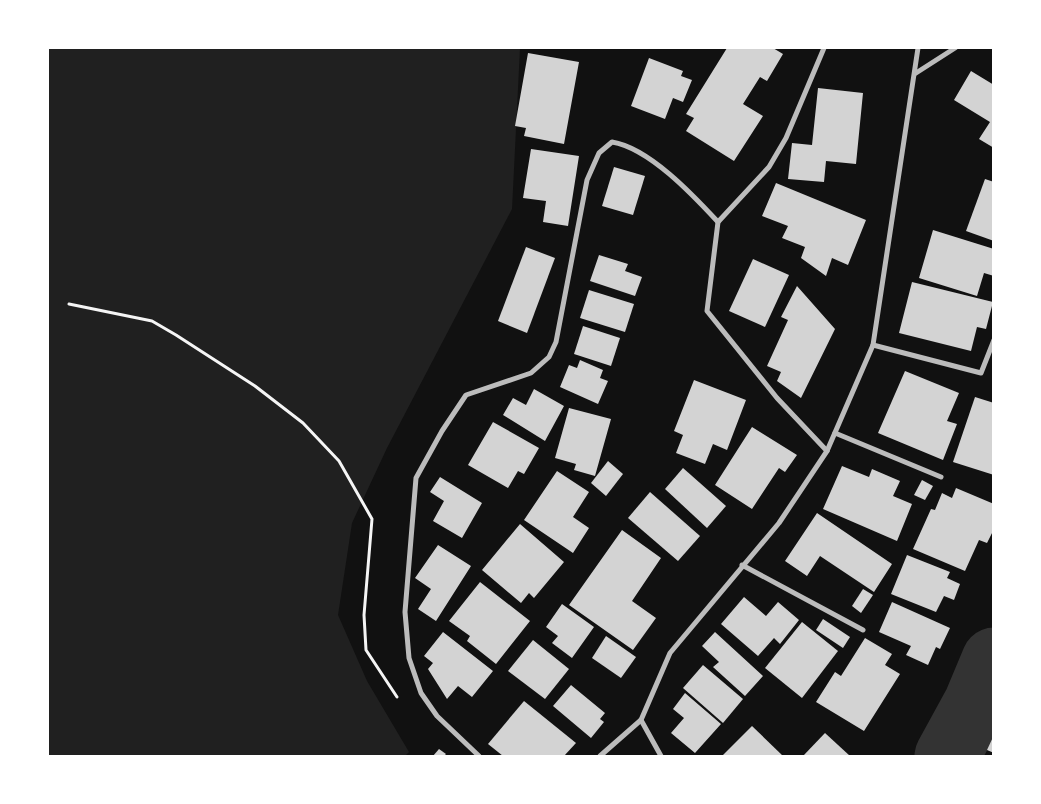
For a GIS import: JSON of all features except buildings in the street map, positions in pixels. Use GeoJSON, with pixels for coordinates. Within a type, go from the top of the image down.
{"type":"FeatureCollection","features":[{"type":"Feature","properties":{"kind":"street"},"geometry":{"type":"LineString","coordinates":[[824,48],[786,138],[769,167],[718,222],[707,311],[777,398],[827,451]]}},
{"type":"Feature","properties":{"kind":"street"},"geometry":{"type":"LineString","coordinates":[[600,756],[641,720],[670,653],[779,523],[827,451],[873,345],[916,72],[918,48]]}},
{"type":"Feature","properties":{"kind":"street"},"geometry":{"type":"LineString","coordinates":[[916,72],[955,48]]}},
{"type":"Feature","properties":{"kind":"street"},"geometry":{"type":"LineString","coordinates":[[479,756],[436,716],[421,693],[409,658],[405,612],[416,478],[442,431],[466,395],[532,374],[549,357],[556,342],[587,180],[599,153],[612,142],[632,148],[681,183],[718,222]]}},
{"type":"Feature","properties":{"kind":"street"},"geometry":{"type":"LineString","coordinates":[[873,345],[981,373],[994,340]]}},
{"type":"Feature","properties":{"kind":"street"},"geometry":{"type":"LineString","coordinates":[[835,433],[941,478]]}},
{"type":"Feature","properties":{"kind":"street"},"geometry":{"type":"LineString","coordinates":[[742,565],[863,630]]}},
{"type":"Feature","properties":{"kind":"street"},"geometry":{"type":"LineString","coordinates":[[641,720],[660,756]]}},
{"type":"Feature","properties":{"kind":"path"},"geometry":{"type":"LineString","coordinates":[[69,304],[152,321],[255,386],[303,423],[339,461],[372,519],[364,615],[366,650],[402,703]]}},
{"type":"Feature","properties":{"kind":"shaded area"},"geometry":{"type":"Polygon","coordinates":[[[48,48],[520,48],[512,209],[387,448],[352,523],[338,615],[367,681],[409,752],[405,756],[48,756],[48,48]]]}},
{"type":"Feature","properties":{"kind":"waterway"},"geometry":{"type":"LineString","coordinates":[[947,756],[976,703],[994,660]]}}]}
